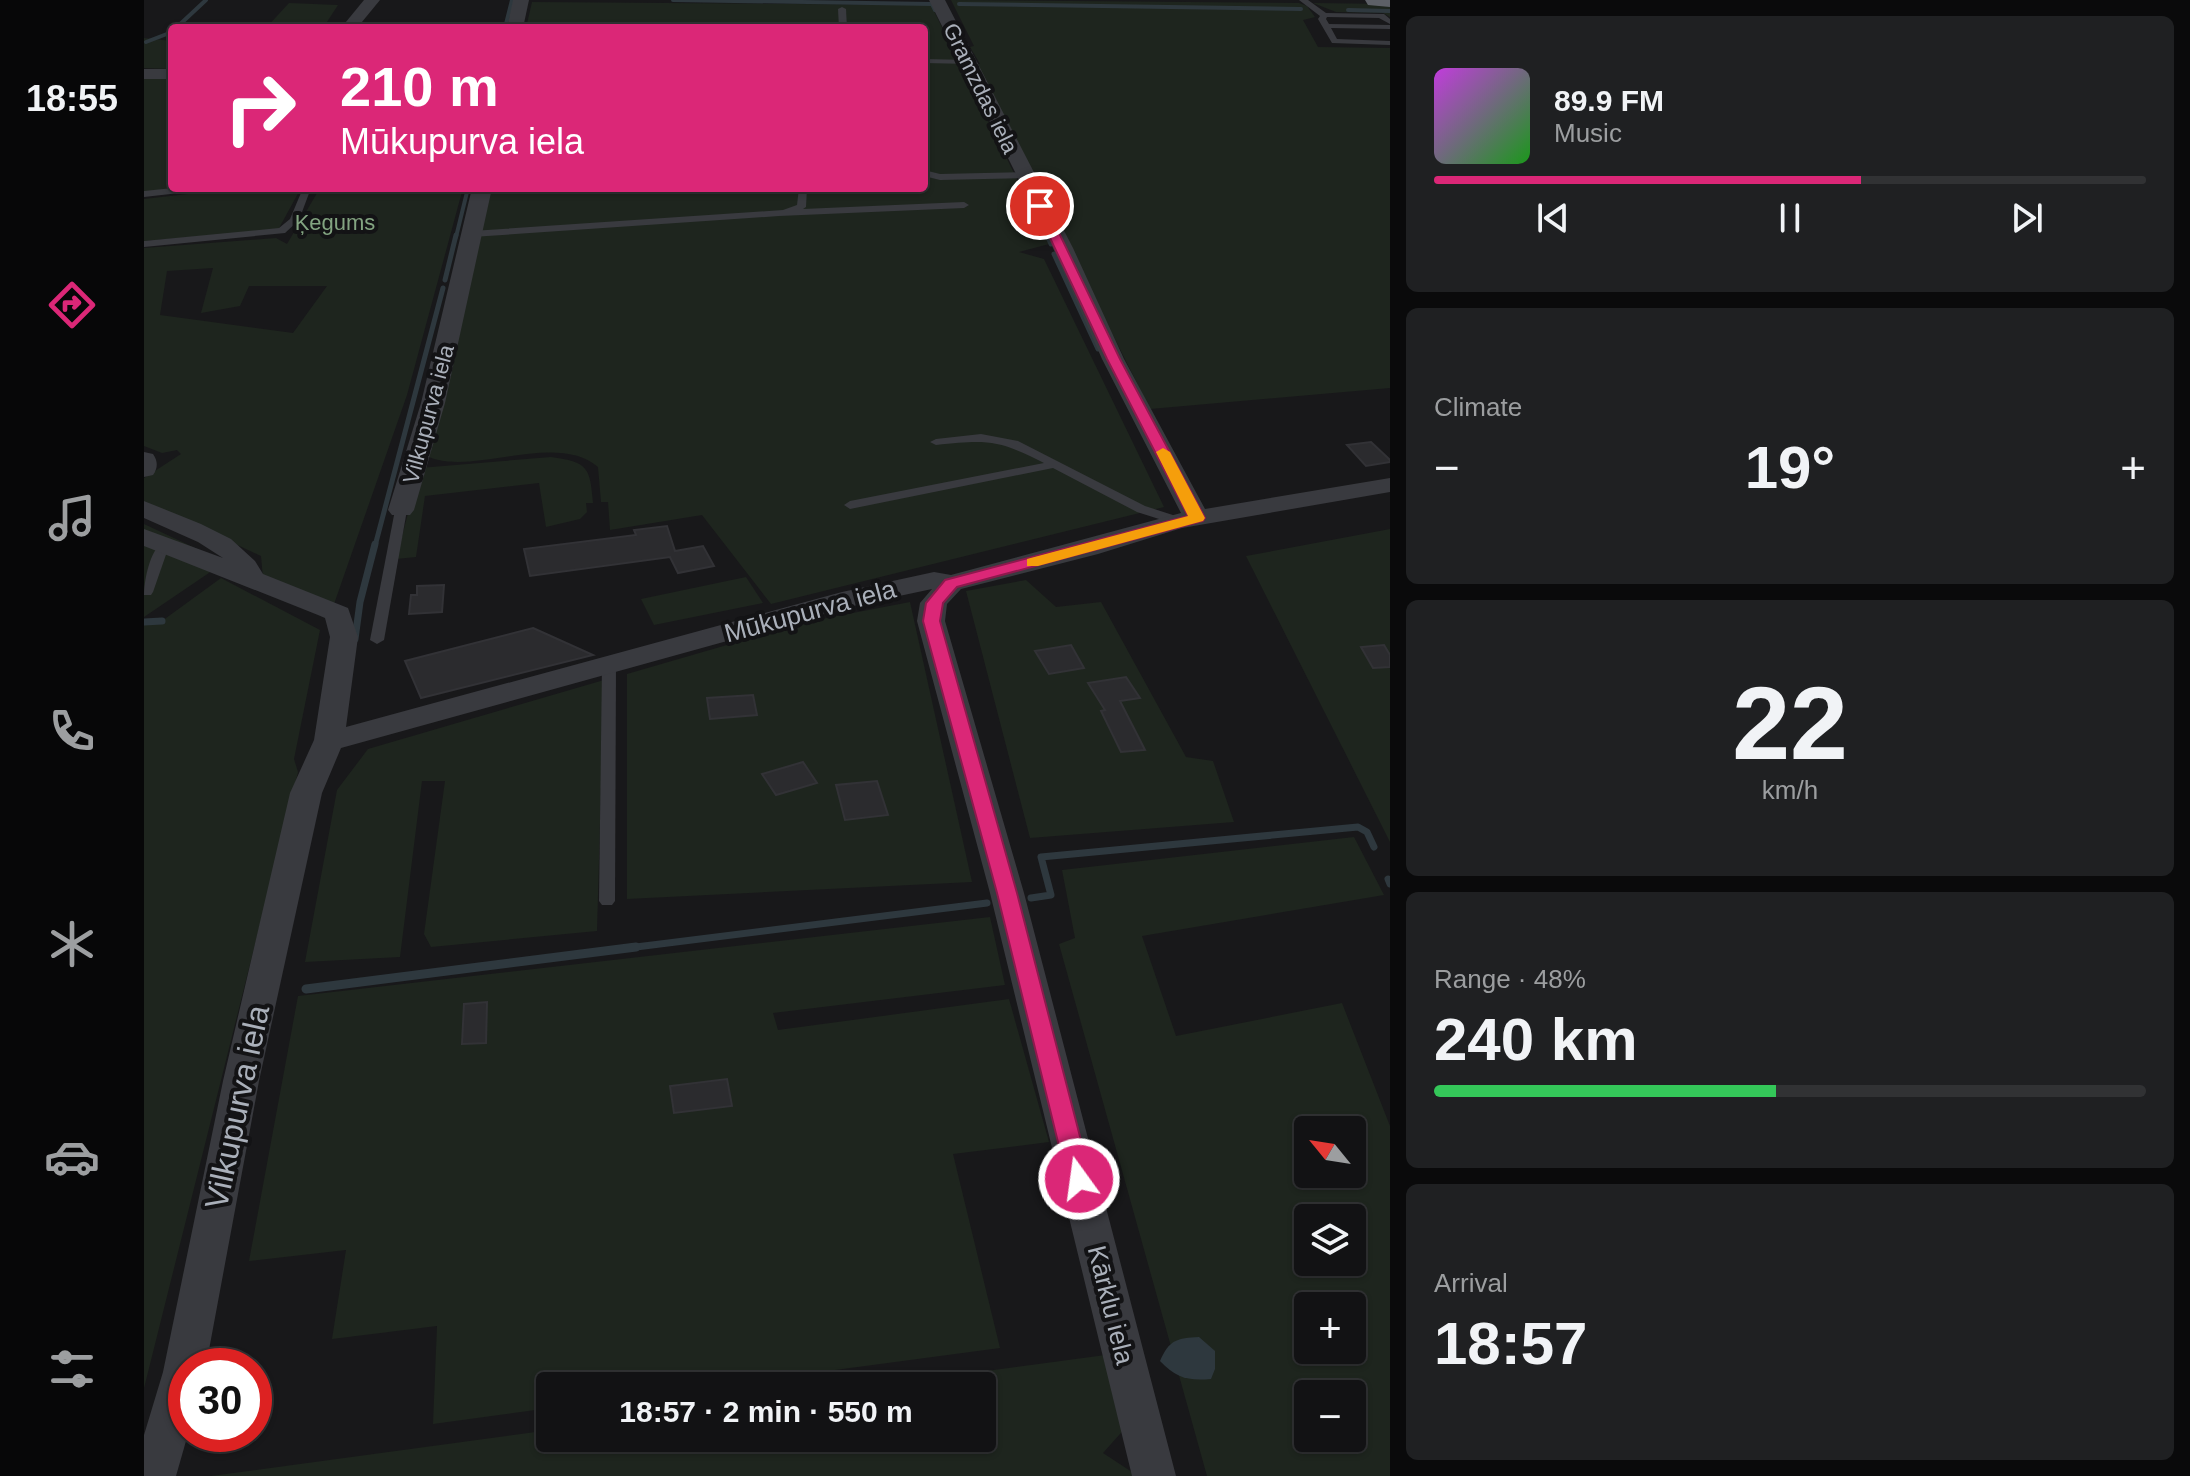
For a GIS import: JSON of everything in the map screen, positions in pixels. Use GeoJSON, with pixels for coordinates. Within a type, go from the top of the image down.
{"type":"FeatureCollection","features":[{"type":"Feature","properties":{"kind":"highway"},"geometry":{"type":"LineString","coordinates":[[1369,12],[1390,0]]}},
{"type":"Feature","properties":{"kind":"street"},"geometry":{"type":"LineString","coordinates":[[352,24],[372,0]]}},
{"type":"Feature","properties":{"kind":"street"},"geometry":{"type":"LineString","coordinates":[[516,24],[521,0]]}},
{"type":"Feature","properties":{"kind":"street","name":"Gramzdas iela"},"geometry":{"type":"LineString","coordinates":[[937,0],[1063,248],[1188,520]]}},
{"type":"Feature","properties":{"kind":"street"},"geometry":{"type":"LineString","coordinates":[[144,74],[168,74]]}},
{"type":"Feature","properties":{"kind":"street","name":"Vilkupurva iela"},"geometry":{"type":"LineString","coordinates":[[401,510],[433,403],[481,192]]}},
{"type":"Feature","properties":{"kind":"street"},"geometry":{"type":"LineString","coordinates":[[144,459],[144,470]]}},
{"type":"Feature","properties":{"kind":"street","name":"Mūkupurva iela"},"geometry":{"type":"LineString","coordinates":[[329,740],[363,734],[852,598],[934,580],[951,583],[1188,520],[1390,485]]}},
{"type":"Feature","properties":{"kind":"street"},"geometry":{"type":"LineString","coordinates":[[144,509],[230,548],[245,562],[254,581]]}},
{"type":"Feature","properties":{"kind":"street"},"geometry":{"type":"LineString","coordinates":[[153,541],[254,581]]}},
{"type":"Feature","properties":{"kind":"street","name":"Vilkupurva iela"},"geometry":{"type":"LineString","coordinates":[[154,1476],[184,1372],[241,1081],[306,793],[329,740],[344,637],[338,614],[254,581]]}},
{"type":"Feature","properties":{"kind":"street","name":"Kārklu iela"},"geometry":{"type":"LineString","coordinates":[[951,583],[934,603],[931,621],[1007,893],[1154,1476]]}},
{"type":"Feature","properties":{"kind":"lane"},"geometry":{"type":"LineString","coordinates":[[1303,0],[1324,15],[1343,18],[1369,12],[1381,16],[1385,26],[1326,26]]}},
{"type":"Feature","properties":{"kind":"lane"},"geometry":{"type":"LineString","coordinates":[[842,9],[843,24]]}},
{"type":"Feature","properties":{"kind":"lane"},"geometry":{"type":"LineString","coordinates":[[1324,15],[1322,19],[1335,41],[1390,43]]}},
{"type":"Feature","properties":{"kind":"lane"},"geometry":{"type":"LineString","coordinates":[[928,61],[970,62]]}},
{"type":"Feature","properties":{"kind":"lane"},"geometry":{"type":"LineString","coordinates":[[928,174],[940,177],[1025,175]]}},
{"type":"Feature","properties":{"kind":"lane"},"geometry":{"type":"LineString","coordinates":[[144,194],[168,191]]}},
{"type":"Feature","properties":{"kind":"lane"},"geometry":{"type":"LineString","coordinates":[[144,244],[282,231],[294,220],[305,192]]}},
{"type":"Feature","properties":{"kind":"lane"},"geometry":{"type":"LineString","coordinates":[[779,213],[801,207],[803,192]]}},
{"type":"Feature","properties":{"kind":"lane"},"geometry":{"type":"LineString","coordinates":[[472,234],[779,213],[964,205]]}},
{"type":"Feature","properties":{"kind":"lane"},"geometry":{"type":"LineString","coordinates":[[936,442],[992,438],[1014,443],[1051,465],[1141,509],[1188,520]]}},
{"type":"Feature","properties":{"kind":"lane"},"geometry":{"type":"LineString","coordinates":[[850,505],[1051,465]]}},
{"type":"Feature","properties":{"kind":"lane","name":"Vilkupurva iela"},"geometry":{"type":"LineString","coordinates":[[377,640],[401,510]]}},
{"type":"Feature","properties":{"kind":"lane"},"geometry":{"type":"LineString","coordinates":[[147,592],[153,541]]}},
{"type":"Feature","properties":{"kind":"lane"},"geometry":{"type":"LineString","coordinates":[[607,901],[609,665]]}},
{"type":"Feature","properties":{"kind":"green space"},"geometry":{"type":"Polygon","coordinates":[[[951,0],[1299,3],[1307,6],[1315,17],[1303,20],[1318,47],[1390,48],[1390,388],[1150,409],[977,64],[980,64],[970,47],[974,46],[951,0]]]}},
{"type":"Feature","properties":{"kind":"green space"},"geometry":{"type":"Polygon","coordinates":[[[532,2],[931,5],[1049,244],[1019,252],[1044,259],[1164,507],[771,604],[702,515],[610,530],[608,502],[601,502],[598,467],[580,457],[537,453],[468,462],[429,457],[490,192],[928,192],[928,24],[527,24],[532,2]]]}},
{"type":"Feature","properties":{"kind":"green space"},"geometry":{"type":"Polygon","coordinates":[[[289,3],[338,5],[326,24],[270,24],[289,3]]]}},
{"type":"Feature","properties":{"kind":"green space"},"geometry":{"type":"Polygon","coordinates":[[[1313,3],[1390,4],[1390,17],[1383,13],[1336,12],[1313,3]]]}},
{"type":"Feature","properties":{"kind":"green space"},"geometry":{"type":"Polygon","coordinates":[[[144,38],[168,41],[168,69],[144,68],[144,38]]]}},
{"type":"Feature","properties":{"kind":"green space"},"geometry":{"type":"Polygon","coordinates":[[[144,75],[168,75],[168,189],[144,192],[144,75]]]}},
{"type":"Feature","properties":{"kind":"green space","name":"Ķegums"},"geometry":{"type":"Polygon","coordinates":[[[205,192],[299,192],[278,230],[144,241],[144,199],[205,192]]]}},
{"type":"Feature","properties":{"kind":"green space"},"geometry":{"type":"Polygon","coordinates":[[[318,192],[462,192],[407,395],[333,607],[263,578],[261,556],[144,501],[144,478],[181,454],[177,450],[162,453],[144,446],[144,248],[276,238],[287,244],[318,192]],[[213,268],[167,271],[160,315],[293,333],[327,286],[249,286],[240,306],[201,313],[213,268]]]}},
{"type":"Feature","properties":{"kind":"green space"},"geometry":{"type":"Polygon","coordinates":[[[551,457],[580,464],[588,474],[593,503],[586,503],[587,512],[580,519],[546,527],[539,483],[425,496],[416,557],[396,559],[420,468],[551,457]]]}},
{"type":"Feature","properties":{"kind":"green space"},"geometry":{"type":"Polygon","coordinates":[[[144,524],[225,562],[144,617],[144,524]]]}},
{"type":"Feature","properties":{"kind":"green space"},"geometry":{"type":"Polygon","coordinates":[[[1390,529],[1390,842],[1246,556],[1390,529]]]}},
{"type":"Feature","properties":{"kind":"green space"},"geometry":{"type":"Polygon","coordinates":[[[746,577],[763,603],[654,625],[641,599],[746,577]]]}},
{"type":"Feature","properties":{"kind":"green space"},"geometry":{"type":"Polygon","coordinates":[[[221,578],[320,630],[294,759],[298,772],[144,1388],[144,622],[162,621],[221,578]]]}},
{"type":"Feature","properties":{"kind":"green space"},"geometry":{"type":"Polygon","coordinates":[[[1026,580],[1056,607],[1101,602],[1186,757],[1213,761],[1234,822],[1030,838],[966,591],[1026,580]]]}},
{"type":"Feature","properties":{"kind":"green space"},"geometry":{"type":"Polygon","coordinates":[[[910,602],[972,882],[627,899],[627,674],[806,622],[910,602]]]}},
{"type":"Feature","properties":{"kind":"green space"},"geometry":{"type":"Polygon","coordinates":[[[604,680],[597,931],[431,947],[424,934],[445,781],[422,781],[400,957],[305,962],[337,790],[368,749],[604,680]]]}},
{"type":"Feature","properties":{"kind":"green space"},"geometry":{"type":"Polygon","coordinates":[[[1354,837],[1384,895],[1142,936],[1176,1036],[1342,1003],[1390,1126],[1390,1476],[1207,1476],[1059,944],[1075,938],[1062,870],[1354,837]]]}},
{"type":"Feature","properties":{"kind":"green space"},"geometry":{"type":"Polygon","coordinates":[[[990,917],[1005,985],[773,1013],[778,1030],[1009,999],[1049,1142],[953,1154],[1000,1348],[820,1372],[536,1372],[536,1410],[433,1424],[437,1326],[332,1339],[346,1250],[249,1261],[298,996],[990,917]]]}},
{"type":"Feature","properties":{"kind":"green space"},"geometry":{"type":"Polygon","coordinates":[[[1113,1354],[1128,1425],[1103,1453],[1138,1476],[211,1476],[536,1432],[536,1452],[996,1452],[996,1372],[979,1372],[1113,1354]]]}},
{"type":"Feature","properties":{"kind":"shaded area"},"geometry":{"type":"Polygon","coordinates":[[[1199,1337],[1215,1351],[1215,1369],[1211,1379],[1183,1377],[1160,1361],[1175,1342],[1199,1337]]]}},
{"type":"Feature","properties":{"kind":"building"},"geometry":{"type":"Polygon","coordinates":[[[1371,442],[1390,462],[1366,466],[1347,445],[1371,442]]]}},
{"type":"Feature","properties":{"kind":"building"},"geometry":{"type":"Polygon","coordinates":[[[667,526],[675,551],[703,546],[714,566],[678,573],[670,557],[530,576],[524,549],[636,535],[634,530],[667,526]]]}},
{"type":"Feature","properties":{"kind":"building"},"geometry":{"type":"Polygon","coordinates":[[[444,585],[442,612],[409,614],[411,595],[417,595],[417,586],[444,585]]]}},
{"type":"Feature","properties":{"kind":"building"},"geometry":{"type":"Polygon","coordinates":[[[533,628],[593,655],[421,698],[405,661],[533,628]]]}},
{"type":"Feature","properties":{"kind":"building"},"geometry":{"type":"Polygon","coordinates":[[[1071,645],[1084,668],[1049,674],[1035,651],[1071,645]]]}},
{"type":"Feature","properties":{"kind":"building"},"geometry":{"type":"Polygon","coordinates":[[[1384,645],[1390,655],[1390,667],[1373,668],[1361,647],[1384,645]]]}},
{"type":"Feature","properties":{"kind":"building"},"geometry":{"type":"Polygon","coordinates":[[[1126,677],[1140,698],[1120,701],[1145,750],[1121,752],[1101,711],[1105,710],[1088,683],[1126,677]]]}},
{"type":"Feature","properties":{"kind":"building"},"geometry":{"type":"Polygon","coordinates":[[[753,695],[757,715],[710,719],[707,698],[753,695]]]}},
{"type":"Feature","properties":{"kind":"building"},"geometry":{"type":"Polygon","coordinates":[[[803,762],[817,783],[776,795],[762,774],[803,762]]]}},
{"type":"Feature","properties":{"kind":"building"},"geometry":{"type":"Polygon","coordinates":[[[877,781],[888,815],[845,820],[836,785],[877,781]]]}},
{"type":"Feature","properties":{"kind":"building"},"geometry":{"type":"Polygon","coordinates":[[[487,1002],[486,1043],[462,1044],[464,1004],[487,1002]]]}},
{"type":"Feature","properties":{"kind":"building"},"geometry":{"type":"Polygon","coordinates":[[[727,1079],[732,1106],[674,1113],[670,1086],[727,1079]]]}},
{"type":"Feature","properties":{"kind":"waterway"},"geometry":{"type":"LineString","coordinates":[[180,24],[206,0]]}},
{"type":"Feature","properties":{"kind":"waterway"},"geometry":{"type":"LineString","coordinates":[[506,24],[512,0]]}},
{"type":"Feature","properties":{"kind":"waterway"},"geometry":{"type":"LineString","coordinates":[[673,0],[932,4],[935,10]]}},
{"type":"Feature","properties":{"kind":"waterway"},"geometry":{"type":"LineString","coordinates":[[959,4],[1301,9]]}},
{"type":"Feature","properties":{"kind":"waterway"},"geometry":{"type":"LineString","coordinates":[[1348,10],[1390,11]]}},
{"type":"Feature","properties":{"kind":"waterway"},"geometry":{"type":"LineString","coordinates":[[146,42],[168,34]]}},
{"type":"Feature","properties":{"kind":"waterway"},"geometry":{"type":"LineString","coordinates":[[456,237],[467,192]]}},
{"type":"Feature","properties":{"kind":"waterway"},"geometry":{"type":"LineString","coordinates":[[1033,207],[1047,235]]}},
{"type":"Feature","properties":{"kind":"waterway"},"geometry":{"type":"LineString","coordinates":[[445,280],[456,235]]}},
{"type":"Feature","properties":{"kind":"waterway"},"geometry":{"type":"LineString","coordinates":[[1047,235],[1051,244]]}},
{"type":"Feature","properties":{"kind":"waterway"},"geometry":{"type":"LineString","coordinates":[[1054,254],[1098,349]]}},
{"type":"Feature","properties":{"kind":"waterway"},"geometry":{"type":"LineString","coordinates":[[375,546],[443,288]]}},
{"type":"Feature","properties":{"kind":"waterway"},"geometry":{"type":"LineString","coordinates":[[355,639],[360,602],[375,544]]}},
{"type":"Feature","properties":{"kind":"waterway"},"geometry":{"type":"LineString","coordinates":[[144,622],[162,621]]}},
{"type":"Feature","properties":{"kind":"waterway"},"geometry":{"type":"LineString","coordinates":[[1031,898],[1051,895],[1041,857],[1358,827],[1367,832],[1374,847]]}},
{"type":"Feature","properties":{"kind":"waterway"},"geometry":{"type":"LineString","coordinates":[[1388,879],[1390,884]]}},
{"type":"Feature","properties":{"kind":"waterway"},"geometry":{"type":"LineString","coordinates":[[620,949],[987,903]]}},
{"type":"Feature","properties":{"kind":"waterway"},"geometry":{"type":"LineString","coordinates":[[306,989],[636,947]]}},
{"type":"Feature","properties":{"kind":"slow traffic"},"geometry":{"type":"LineString","coordinates":[[1032,562],[1197,518],[1163,452]]}},
{"type":"Feature","properties":{"kind":"route"},"geometry":{"type":"LineString","coordinates":[[1040,206],[1063,248],[1113,359],[1197,518],[951,583],[934,603],[931,621],[1007,893],[1079,1179]]}}]}
